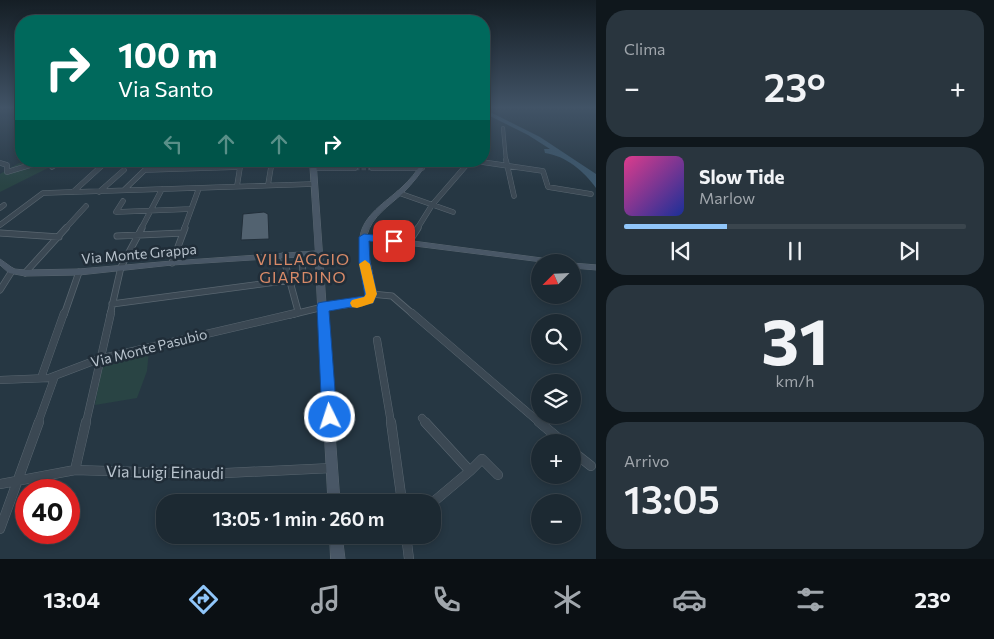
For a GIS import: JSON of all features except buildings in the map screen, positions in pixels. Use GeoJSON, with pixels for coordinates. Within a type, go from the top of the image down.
{"type":"FeatureCollection","features":[{"type":"Feature","properties":{"kind":"street"},"geometry":{"type":"LineString","coordinates":[[503,133],[506,165],[514,196]]}},
{"type":"Feature","properties":{"kind":"street"},"geometry":{"type":"LineString","coordinates":[[0,163],[7,165],[7,172],[24,167]]}},
{"type":"Feature","properties":{"kind":"street"},"geometry":{"type":"LineString","coordinates":[[490,163],[543,171],[548,187],[591,194]]}},
{"type":"Feature","properties":{"kind":"street"},"geometry":{"type":"LineString","coordinates":[[73,192],[100,167]]}},
{"type":"Feature","properties":{"kind":"street"},"geometry":{"type":"LineString","coordinates":[[124,190],[148,167]]}},
{"type":"Feature","properties":{"kind":"street"},"geometry":{"type":"LineString","coordinates":[[145,170],[240,167],[237,186]]}},
{"type":"Feature","properties":{"kind":"street"},"geometry":{"type":"LineString","coordinates":[[268,186],[271,167]]}},
{"type":"Feature","properties":{"kind":"street"},"geometry":{"type":"LineString","coordinates":[[314,167],[334,494]]}},
{"type":"Feature","properties":{"kind":"street"},"geometry":{"type":"LineString","coordinates":[[345,167],[355,168]]}},
{"type":"Feature","properties":{"kind":"street"},"geometry":{"type":"LineString","coordinates":[[409,242],[432,205],[465,167]]}},
{"type":"Feature","properties":{"kind":"street"},"geometry":{"type":"LineString","coordinates":[[372,168],[422,168]]}},
{"type":"Feature","properties":{"kind":"street"},"geometry":{"type":"LineString","coordinates":[[323,307],[362,303],[369,300],[372,294],[365,262],[364,237],[366,228],[372,218],[422,168]]}},
{"type":"Feature","properties":{"kind":"street"},"geometry":{"type":"LineString","coordinates":[[99,192],[124,170]]}},
{"type":"Feature","properties":{"kind":"street"},"geometry":{"type":"LineString","coordinates":[[0,225],[43,193],[314,184]]}},
{"type":"Feature","properties":{"kind":"street"},"geometry":{"type":"LineString","coordinates":[[172,262],[199,188]]}},
{"type":"Feature","properties":{"kind":"street"},"geometry":{"type":"LineString","coordinates":[[75,470],[121,267],[162,189]]}},
{"type":"Feature","properties":{"kind":"street"},"geometry":{"type":"LineString","coordinates":[[399,193],[453,212]]}},
{"type":"Feature","properties":{"kind":"street"},"geometry":{"type":"LineString","coordinates":[[123,201],[116,212],[152,209],[191,209]]}},
{"type":"Feature","properties":{"kind":"street"},"geometry":{"type":"LineString","coordinates":[[25,273],[86,206]]}},
{"type":"Feature","properties":{"kind":"street"},"geometry":{"type":"LineString","coordinates":[[0,233],[58,237]]}},
{"type":"Feature","properties":{"kind":"street"},"geometry":{"type":"LineString","coordinates":[[117,236],[183,233]]}},
{"type":"Feature","properties":{"kind":"street"},"geometry":{"type":"LineString","coordinates":[[364,237],[531,258]]}},
{"type":"Feature","properties":{"kind":"street","name":"Via Monte Grappa"},"geometry":{"type":"LineString","coordinates":[[12,271],[25,273],[79,272],[172,262],[318,253]]}},
{"type":"Feature","properties":{"kind":"street"},"geometry":{"type":"LineString","coordinates":[[302,254],[303,279]]}},
{"type":"Feature","properties":{"kind":"street"},"geometry":{"type":"LineString","coordinates":[[283,256],[298,311]]}},
{"type":"Feature","properties":{"kind":"street"},"geometry":{"type":"LineString","coordinates":[[0,261],[12,271],[0,290]]}},
{"type":"Feature","properties":{"kind":"street"},"geometry":{"type":"LineString","coordinates":[[581,266],[596,269]]}},
{"type":"Feature","properties":{"kind":"street"},"geometry":{"type":"LineString","coordinates":[[41,378],[79,272]]}},
{"type":"Feature","properties":{"kind":"street"},"geometry":{"type":"LineString","coordinates":[[112,304],[321,276]]}},
{"type":"Feature","properties":{"kind":"street"},"geometry":{"type":"LineString","coordinates":[[372,294],[392,296],[554,434]]}},
{"type":"Feature","properties":{"kind":"street","name":"Via Monte Pasubio"},"geometry":{"type":"LineString","coordinates":[[0,380],[55,376],[99,358],[298,311],[323,307]]}},
{"type":"Feature","properties":{"kind":"street"},"geometry":{"type":"LineString","coordinates":[[377,340],[392,426],[401,494]]}},
{"type":"Feature","properties":{"kind":"street"},"geometry":{"type":"LineString","coordinates":[[17,479],[55,376]]}},
{"type":"Feature","properties":{"kind":"street"},"geometry":{"type":"LineString","coordinates":[[422,418],[470,471]]}},
{"type":"Feature","properties":{"kind":"street"},"geometry":{"type":"LineString","coordinates":[[581,458],[591,466]]}},
{"type":"Feature","properties":{"kind":"street"},"geometry":{"type":"LineString","coordinates":[[441,495],[482,459],[498,475]]}},
{"type":"Feature","properties":{"kind":"street","name":"Via Luigi Einaudi"},"geometry":{"type":"LineString","coordinates":[[23,479],[75,470],[206,474],[332,468]]}},
{"type":"Feature","properties":{"kind":"street","name":"Via Luigi Einaudi"},"geometry":{"type":"LineString","coordinates":[[0,484],[15,480]]}},
{"type":"Feature","properties":{"kind":"street"},"geometry":{"type":"LineString","coordinates":[[0,529],[15,486]]}},
{"type":"Feature","properties":{"kind":"street"},"geometry":{"type":"LineString","coordinates":[[337,544],[338,559]]}},
{"type":"Feature","properties":{"kind":"street"},"geometry":{"type":"LineString","coordinates":[[407,544],[409,559]]}},
{"type":"Feature","properties":{"kind":"green space"},"geometry":{"type":"Polygon","coordinates":[[[15,165],[15,167],[50,167],[0,192],[0,174],[15,165]]]}},
{"type":"Feature","properties":{"kind":"green space"},"geometry":{"type":"Polygon","coordinates":[[[149,350],[147,371],[137,398],[95,405],[103,361],[149,350]]]}},
{"type":"Feature","properties":{"kind":"water"},"geometry":{"type":"Polygon","coordinates":[[[524,133],[532,133],[540,137],[596,174],[596,188],[574,165],[560,157],[545,153],[544,149],[550,149],[524,133]]]}},
{"type":"Feature","properties":{"kind":"tunnel"},"geometry":{"type":"LineString","coordinates":[[355,168],[372,168]]}},
{"type":"Feature","properties":{"kind":"slow traffic"},"geometry":{"type":"LineString","coordinates":[[357,303],[369,300],[372,294],[365,264]]}},
{"type":"Feature","properties":{"kind":"district","name":"VILLAGGIO GIARDINO"},"geometry":{"type":"Point","coordinates":[303,268]}},
{"type":"Feature","properties":{"kind":"route"},"geometry":{"type":"LineString","coordinates":[[330,417],[323,307],[362,303],[369,300],[372,294],[365,262],[364,237],[394,241]]}}]}
